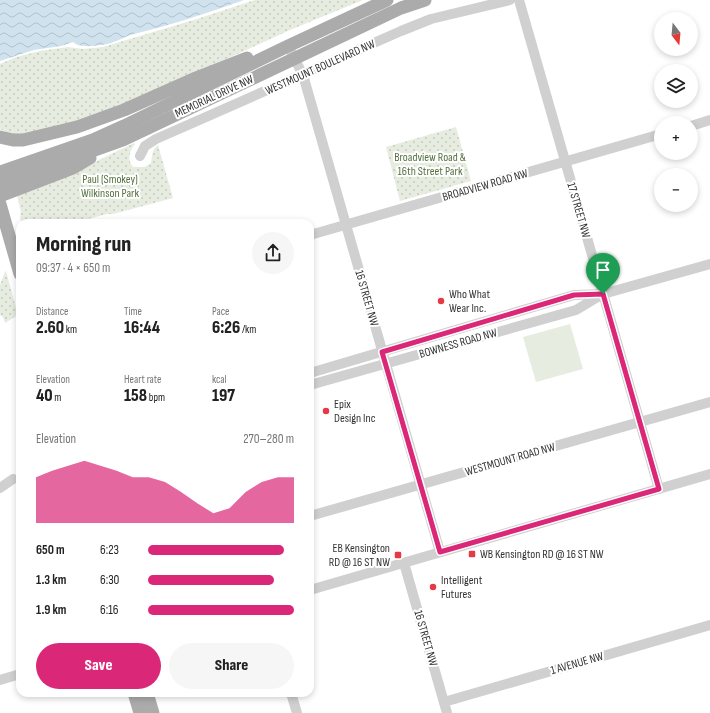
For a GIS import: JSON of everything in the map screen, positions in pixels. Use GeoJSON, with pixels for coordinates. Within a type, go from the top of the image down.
{"type":"FeatureCollection","features":[{"type":"Feature","properties":{"kind":"main road","name":"MEMORIAL DRIVE NW"},"geometry":{"type":"LineString","coordinates":[[0,172],[93,140],[283,48],[387,0]]}},
{"type":"Feature","properties":{"kind":"main road","name":"MEMORIAL DRIVE NW"},"geometry":{"type":"LineString","coordinates":[[0,184],[123,140],[401,8],[425,0]]}},
{"type":"Feature","properties":{"kind":"main road"},"geometry":{"type":"LineString","coordinates":[[0,137],[13,140],[23,140],[76,127],[124,110],[196,78],[262,52],[283,48]]}},
{"type":"Feature","properties":{"kind":"main road"},"geometry":{"type":"LineString","coordinates":[[16,260],[0,206],[123,140]]}},
{"type":"Feature","properties":{"kind":"main road"},"geometry":{"type":"LineString","coordinates":[[135,697],[140,713]]}},
{"type":"Feature","properties":{"kind":"main road"},"geometry":{"type":"LineString","coordinates":[[148,697],[153,713]]}},
{"type":"Feature","properties":{"kind":"street","name":"WESTMOUNT BOULEVARD NW"},"geometry":{"type":"LineString","coordinates":[[140,156],[145,146],[156,139],[325,63],[431,19],[510,0]]}},
{"type":"Feature","properties":{"kind":"street","name":"17 STREET NW"},"geometry":{"type":"LineString","coordinates":[[519,0],[659,489]]}},
{"type":"Feature","properties":{"kind":"street","name":"16 STREET NW"},"geometry":{"type":"LineString","coordinates":[[283,48],[294,58],[303,74],[440,552]]}},
{"type":"Feature","properties":{"kind":"street"},"geometry":{"type":"LineString","coordinates":[[698,124],[710,120]]}},
{"type":"Feature","properties":{"kind":"street","name":"BROADVIEW ROAD NW"},"geometry":{"type":"LineString","coordinates":[[314,234],[654,136]]}},
{"type":"Feature","properties":{"kind":"street","name":"BOWNESS ROAD NW"},"geometry":{"type":"LineString","coordinates":[[314,372],[574,295],[603,294],[710,264]]}},
{"type":"Feature","properties":{"kind":"street","name":"BOWNESS ROAD NW"},"geometry":{"type":"LineString","coordinates":[[314,384],[576,310],[603,294]]}},
{"type":"Feature","properties":{"kind":"street","name":"WESTMOUNT ROAD NW"},"geometry":{"type":"LineString","coordinates":[[314,515],[710,402]]}},
{"type":"Feature","properties":{"kind":"street"},"geometry":{"type":"LineString","coordinates":[[314,589],[710,474]]}},
{"type":"Feature","properties":{"kind":"street"},"geometry":{"type":"LineString","coordinates":[[0,488],[13,479]]}},
{"type":"Feature","properties":{"kind":"street","name":"16 STREET NW"},"geometry":{"type":"LineString","coordinates":[[404,563],[447,713]]}},
{"type":"Feature","properties":{"kind":"street","name":"1 AVENUE NW"},"geometry":{"type":"LineString","coordinates":[[444,702],[710,624]]}},
{"type":"Feature","properties":{"kind":"street"},"geometry":{"type":"LineString","coordinates":[[0,680],[16,675]]}},
{"type":"Feature","properties":{"kind":"street"},"geometry":{"type":"LineString","coordinates":[[292,697],[297,713]]}},
{"type":"Feature","properties":{"kind":"green space"},"geometry":{"type":"Polygon","coordinates":[[[255,0],[363,0],[290,30],[130,103],[45,131],[12,135],[0,129],[0,64],[16,57],[40,51],[68,47],[83,49],[103,47],[255,0]]]}},
{"type":"Feature","properties":{"kind":"green space","name":"Broadview Road & 16th Street Park"},"geometry":{"type":"Polygon","coordinates":[[[456,127],[471,181],[400,201],[386,147],[456,127]]]}},
{"type":"Feature","properties":{"kind":"green space","name":"Paul (Smokey) Wilkinson Park"},"geometry":{"type":"Polygon","coordinates":[[[134,143],[135,144],[131,150],[129,158],[131,164],[133,167],[145,167],[151,163],[153,151],[158,145],[173,198],[88,219],[20,219],[21,212],[17,195],[66,176],[134,143]]]}},
{"type":"Feature","properties":{"kind":"green space"},"geometry":{"type":"Polygon","coordinates":[[[6,271],[16,308],[16,316],[5,323],[3,317],[0,315],[0,285],[6,271]]]}},
{"type":"Feature","properties":{"kind":"green space"},"geometry":{"type":"Polygon","coordinates":[[[570,324],[583,369],[536,382],[523,337],[570,324]]]}},
{"type":"Feature","properties":{"kind":"water"},"geometry":{"type":"Polygon","coordinates":[[[0,0],[244,0],[217,10],[130,35],[106,44],[83,46],[73,42],[61,46],[34,50],[0,61],[0,0]]]}},
{"type":"Feature","properties":{"kind":"place","name":"Who What Wear Inc."},"geometry":{"type":"Point","coordinates":[441,301]}},
{"type":"Feature","properties":{"kind":"place","name":"Epix Design Inc"},"geometry":{"type":"Point","coordinates":[326,411]}},
{"type":"Feature","properties":{"kind":"place","name":"WB Kensington RD @ 16 ST NW"},"geometry":{"type":"Point","coordinates":[472,554]}},
{"type":"Feature","properties":{"kind":"place","name":"EB Kensington RD @ 16 ST NW"},"geometry":{"type":"Point","coordinates":[398,555]}},
{"type":"Feature","properties":{"kind":"place","name":"Intelligent Futures"},"geometry":{"type":"Point","coordinates":[433,587]}},
{"type":"Feature","properties":{"kind":"route"},"geometry":{"type":"LineString","coordinates":[[603,294],[659,489],[440,552],[382,352],[574,295],[603,294]]}}]}
